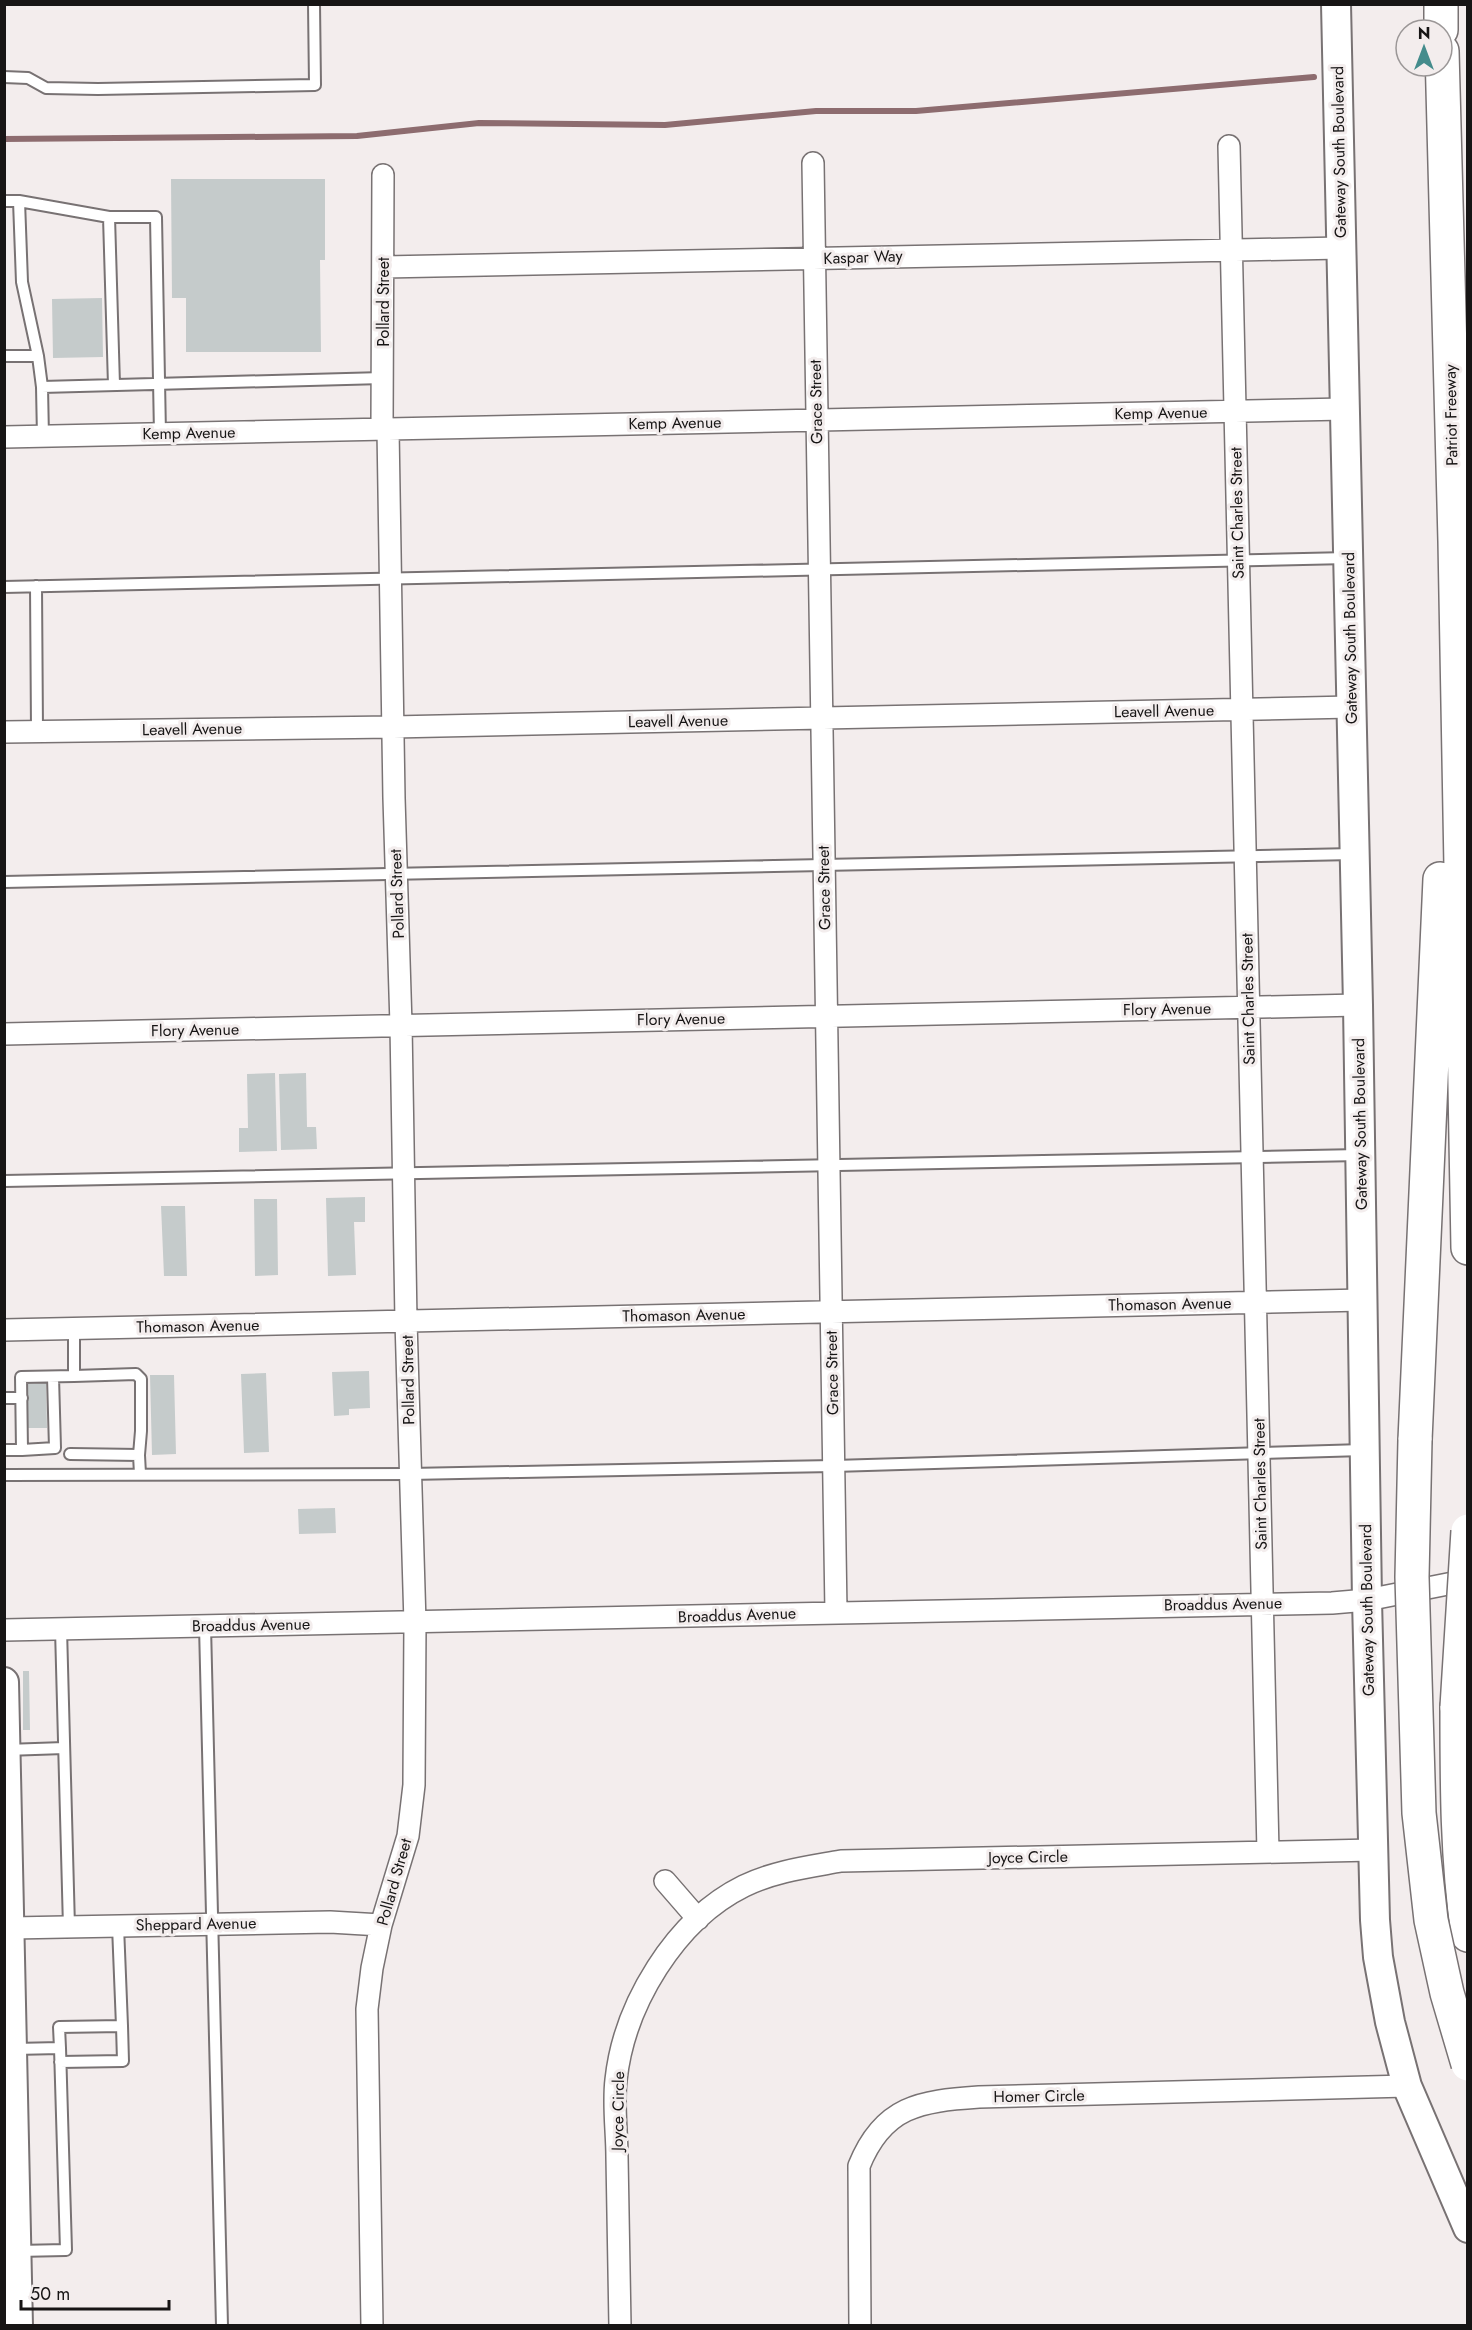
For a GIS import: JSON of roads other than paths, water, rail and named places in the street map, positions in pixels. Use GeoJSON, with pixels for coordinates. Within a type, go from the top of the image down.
{"type":"FeatureCollection","features":[{"type":"Feature","properties":{"kind":"highway","name":"Patriot Freeway"},"geometry":{"type":"LineString","coordinates":[[1443,78],[1455,541],[1467,1248]]}},
{"type":"Feature","properties":{"kind":"highway"},"geometry":{"type":"LineString","coordinates":[[1455,541],[1414,1440],[1412,1577],[1419,1814],[1431,1920],[1447,1993],[1467,2064]]}},
{"type":"Feature","properties":{"kind":"highway"},"geometry":{"type":"LineString","coordinates":[[1467,1531],[1457,1707],[1457,1834],[1467,1935]]}},
{"type":"Feature","properties":{"kind":"main road","name":"Gateway South Boulevard"},"geometry":{"type":"LineString","coordinates":[[1336,4],[1364,1300],[1372,1850],[1378,1957],[1390,2022],[1407,2086],[1467,2228]]}},
{"type":"Feature","properties":{"kind":"main road"},"geometry":{"type":"LineString","coordinates":[[4,1682],[10,1928],[9,2042],[18,2325]]}},
{"type":"Feature","properties":{"kind":"street","name":"Saint Charles Street"},"geometry":{"type":"LineString","coordinates":[[1229,146],[1268,1852]]}},
{"type":"Feature","properties":{"kind":"street","name":"Grace Street"},"geometry":{"type":"LineString","coordinates":[[813,163],[836,1612]]}},
{"type":"Feature","properties":{"kind":"street","name":"Pollard Street"},"geometry":{"type":"LineString","coordinates":[[372,2325],[367,2009],[372,1968],[381,1925],[408,1836],[414,1785],[415,1623],[390,578],[383,378],[383,175]]}},
{"type":"Feature","properties":{"kind":"street","name":"Kaspar Way"},"geometry":{"type":"LineString","coordinates":[[384,267],[1341,248]]}},
{"type":"Feature","properties":{"kind":"street","name":"Kemp Avenue"},"geometry":{"type":"LineString","coordinates":[[4,437],[1345,409]]}},
{"type":"Feature","properties":{"kind":"street","name":"Leavell Avenue"},"geometry":{"type":"LineString","coordinates":[[4,732],[393,727],[1351,707]]}},
{"type":"Feature","properties":{"kind":"street","name":"Flory Avenue"},"geometry":{"type":"LineString","coordinates":[[4,1034],[1358,1005]]}},
{"type":"Feature","properties":{"kind":"street","name":"Thomason Avenue"},"geometry":{"type":"LineString","coordinates":[[4,1330],[1364,1300]]}},
{"type":"Feature","properties":{"kind":"street","name":"Broaddus Avenue"},"geometry":{"type":"LineString","coordinates":[[4,1630],[1262,1604],[1367,1600],[1467,1580]]}},
{"type":"Feature","properties":{"kind":"street","name":"Joyce Circle"},"geometry":{"type":"LineString","coordinates":[[620,2325],[616,2080],[626,2035],[647,1983],[666,1953],[698,1919],[724,1899],[754,1882],[796,1869],[841,1861],[1372,1850]]}},
{"type":"Feature","properties":{"kind":"street"},"geometry":{"type":"LineString","coordinates":[[665,1881],[698,1919]]}},
{"type":"Feature","properties":{"kind":"street","name":"Sheppard Avenue"},"geometry":{"type":"LineString","coordinates":[[10,1928],[330,1922],[381,1925]]}},
{"type":"Feature","properties":{"kind":"street","name":"Homer Circle"},"geometry":{"type":"LineString","coordinates":[[860,2325],[859,2166],[885,2125],[909,2107],[939,2100],[979,2097],[1407,2086]]}},
{"type":"Feature","properties":{"kind":"lane"},"geometry":{"type":"LineString","coordinates":[[4,77],[28,78],[46,88],[77,89],[315,86],[314,4]]}},
{"type":"Feature","properties":{"kind":"lane"},"geometry":{"type":"LineString","coordinates":[[4,201],[19,201],[109,217],[156,217],[160,434]]}},
{"type":"Feature","properties":{"kind":"lane"},"geometry":{"type":"LineString","coordinates":[[19,201],[22,282],[38,356],[42,387],[43,437]]}},
{"type":"Feature","properties":{"kind":"lane"},"geometry":{"type":"LineString","coordinates":[[109,217],[114,385]]}},
{"type":"Feature","properties":{"kind":"lane"},"geometry":{"type":"LineString","coordinates":[[4,356],[38,356]]}},
{"type":"Feature","properties":{"kind":"lane"},"geometry":{"type":"LineString","coordinates":[[42,387],[383,378]]}},
{"type":"Feature","properties":{"kind":"lane"},"geometry":{"type":"LineString","coordinates":[[4,587],[1348,558]]}},
{"type":"Feature","properties":{"kind":"lane"},"geometry":{"type":"LineString","coordinates":[[36,586],[37,731]]}},
{"type":"Feature","properties":{"kind":"lane"},"geometry":{"type":"LineString","coordinates":[[4,882],[1354,854]]}},
{"type":"Feature","properties":{"kind":"lane"},"geometry":{"type":"LineString","coordinates":[[4,1181],[1361,1155]]}},
{"type":"Feature","properties":{"kind":"lane"},"geometry":{"type":"LineString","coordinates":[[75,1328],[75,1376]]}},
{"type":"Feature","properties":{"kind":"lane"},"geometry":{"type":"LineString","coordinates":[[22,1449],[21,1377],[136,1374],[141,1379],[140,1474]]}},
{"type":"Feature","properties":{"kind":"lane"},"geometry":{"type":"LineString","coordinates":[[53,1377],[56,1448]]}},
{"type":"Feature","properties":{"kind":"lane"},"geometry":{"type":"LineString","coordinates":[[4,1398],[22,1398]]}},
{"type":"Feature","properties":{"kind":"lane"},"geometry":{"type":"LineString","coordinates":[[4,1450],[56,1448],[70,1454],[139,1455]]}},
{"type":"Feature","properties":{"kind":"lane"},"geometry":{"type":"LineString","coordinates":[[4,1475],[410,1474],[834,1466],[1365,1450]]}},
{"type":"Feature","properties":{"kind":"lane"},"geometry":{"type":"LineString","coordinates":[[70,1454],[71,1475]]}},
{"type":"Feature","properties":{"kind":"lane"},"geometry":{"type":"LineString","coordinates":[[205,1626],[222,2325]]}},
{"type":"Feature","properties":{"kind":"lane"},"geometry":{"type":"LineString","coordinates":[[61,1629],[69,1927]]}},
{"type":"Feature","properties":{"kind":"lane"},"geometry":{"type":"LineString","coordinates":[[6,1750],[64,1748]]}},
{"type":"Feature","properties":{"kind":"lane"},"geometry":{"type":"LineString","coordinates":[[60,2062],[123,2061],[118,1926]]}},
{"type":"Feature","properties":{"kind":"lane"},"geometry":{"type":"LineString","coordinates":[[17,2251],[66,2250],[59,2027],[122,2026]]}},
{"type":"Feature","properties":{"kind":"lane"},"geometry":{"type":"LineString","coordinates":[[9,2042],[60,2048]]}},
{"type":"Feature","properties":{"kind":"waterway"},"geometry":{"type":"LineString","coordinates":[[4,139],[357,136],[479,123],[665,125],[816,111],[916,111],[1314,77]]}}]}
